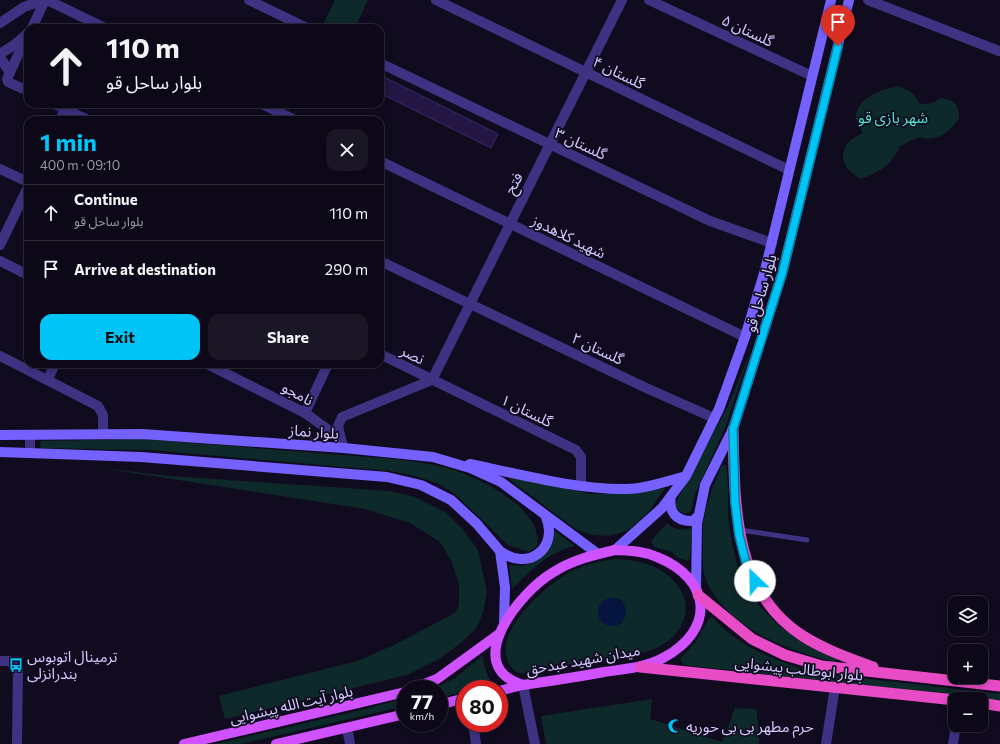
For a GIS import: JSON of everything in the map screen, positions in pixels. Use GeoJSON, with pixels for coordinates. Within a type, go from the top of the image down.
{"type":"FeatureCollection","features":[{"type":"Feature","properties":{"kind":"highway"},"geometry":{"type":"LineString","coordinates":[[733,429],[735,502],[739,530],[747,567],[762,595],[781,618],[802,636],[828,650],[886,673]]}},
{"type":"Feature","properties":{"kind":"highway","name":"بلوار ابوطالب پیشوایی"},"geometry":{"type":"LineString","coordinates":[[697,593],[752,639],[785,655],[822,666],[1000,686]]}},
{"type":"Feature","properties":{"kind":"highway","name":"بلوار ابوطالب پیشوایی"},"geometry":{"type":"LineString","coordinates":[[640,667],[948,699]]}},
{"type":"Feature","properties":{"kind":"highway"},"geometry":{"type":"LineString","coordinates":[[988,704],[1000,706]]}},
{"type":"Feature","properties":{"kind":"main road","name":"بلوار ساحل قو"},"geometry":{"type":"LineString","coordinates":[[615,550],[662,508],[686,476],[714,418],[745,337],[772,243],[830,0]]}},
{"type":"Feature","properties":{"kind":"main road","name":"بلوار ساحل قو"},"geometry":{"type":"LineString","coordinates":[[697,593],[697,524],[705,485],[733,429],[782,274],[848,0]]}},
{"type":"Feature","properties":{"kind":"main road","name":"بلوار نماز"},"geometry":{"type":"LineString","coordinates":[[0,435],[30,436],[142,434],[342,444],[433,457],[470,468],[501,482],[546,517],[598,554]]}},
{"type":"Feature","properties":{"kind":"main road"},"geometry":{"type":"LineString","coordinates":[[0,452],[141,457],[387,477],[421,485],[451,500],[477,524],[500,551],[506,556],[520,560],[535,556],[546,546],[549,539],[549,524],[546,517]]}},
{"type":"Feature","properties":{"kind":"main road"},"geometry":{"type":"LineString","coordinates":[[433,457],[581,486],[628,490],[659,484],[686,476]]}},
{"type":"Feature","properties":{"kind":"main road"},"geometry":{"type":"LineString","coordinates":[[671,496],[669,505],[670,509],[679,519],[693,521],[699,515]]}},
{"type":"Feature","properties":{"kind":"main road","name":"میدان شهید عبدحق"},"geometry":{"type":"LineString","coordinates":[[615,550],[637,551],[657,557],[676,568],[692,582],[697,593],[701,616],[697,628],[682,644],[663,658],[640,667],[523,685],[508,679],[502,673],[496,661],[496,647],[504,622],[525,595],[551,573],[582,558],[615,550]]}},
{"type":"Feature","properties":{"kind":"main road"},"geometry":{"type":"LineString","coordinates":[[500,551],[505,587],[504,622]]}},
{"type":"Feature","properties":{"kind":"main road"},"geometry":{"type":"LineString","coordinates":[[434,680],[499,634]]}},
{"type":"Feature","properties":{"kind":"main road"},"geometry":{"type":"LineString","coordinates":[[508,689],[523,685]]}},
{"type":"Feature","properties":{"kind":"main road","name":"بلوار آیت الله پیشوایی"},"geometry":{"type":"LineString","coordinates":[[184,744],[396,694]]}},
{"type":"Feature","properties":{"kind":"main road"},"geometry":{"type":"LineString","coordinates":[[276,744],[396,716]]}},
{"type":"Feature","properties":{"kind":"street"},"geometry":{"type":"LineString","coordinates":[[34,24],[45,0]]}},
{"type":"Feature","properties":{"kind":"street"},"geometry":{"type":"LineString","coordinates":[[0,23],[24,7],[45,0],[96,24]]}},
{"type":"Feature","properties":{"kind":"street"},"geometry":{"type":"LineString","coordinates":[[249,0],[299,24]]}},
{"type":"Feature","properties":{"kind":"street","name":"گلستان ۴"},"geometry":{"type":"LineString","coordinates":[[436,0],[789,170]]}},
{"type":"Feature","properties":{"kind":"street","name":"فتح"},"geometry":{"type":"LineString","coordinates":[[432,380],[622,0]]}},
{"type":"Feature","properties":{"kind":"street","name":"گلستان ۵"},"geometry":{"type":"LineString","coordinates":[[649,0],[812,76]]}},
{"type":"Feature","properties":{"kind":"street"},"geometry":{"type":"LineString","coordinates":[[868,0],[999,51]]}},
{"type":"Feature","properties":{"kind":"street"},"geometry":{"type":"LineString","coordinates":[[0,54],[24,36]]}},
{"type":"Feature","properties":{"kind":"street"},"geometry":{"type":"LineString","coordinates":[[24,42],[7,79],[8,82],[24,89]]}},
{"type":"Feature","properties":{"kind":"street"},"geometry":{"type":"LineString","coordinates":[[0,57],[10,73]]}},
{"type":"Feature","properties":{"kind":"street","name":"گلستان ۳"},"geometry":{"type":"LineString","coordinates":[[384,65],[710,221],[772,243]]}},
{"type":"Feature","properties":{"kind":"street"},"geometry":{"type":"LineString","coordinates":[[270,108],[287,116]]}},
{"type":"Feature","properties":{"kind":"street"},"geometry":{"type":"LineString","coordinates":[[62,116],[65,109],[80,116]]}},
{"type":"Feature","properties":{"kind":"street","name":"شهید کلاهدوز"},"geometry":{"type":"LineString","coordinates":[[384,163],[745,337]]}},
{"type":"Feature","properties":{"kind":"street"},"geometry":{"type":"LineString","coordinates":[[0,169],[24,180]]}},
{"type":"Feature","properties":{"kind":"street"},"geometry":{"type":"LineString","coordinates":[[0,246],[24,195]]}},
{"type":"Feature","properties":{"kind":"street"},"geometry":{"type":"LineString","coordinates":[[0,261],[24,273]]}},
{"type":"Feature","properties":{"kind":"street","name":"گلستان ۲"},"geometry":{"type":"LineString","coordinates":[[384,263],[714,418]]}},
{"type":"Feature","properties":{"kind":"street"},"geometry":{"type":"LineString","coordinates":[[0,356],[24,368]]}},
{"type":"Feature","properties":{"kind":"street","name":"نصر"},"geometry":{"type":"LineString","coordinates":[[384,356],[432,380]]}},
{"type":"Feature","properties":{"kind":"street"},"geometry":{"type":"LineString","coordinates":[[25,368],[98,406],[103,415],[103,434]]}},
{"type":"Feature","properties":{"kind":"street"},"geometry":{"type":"LineString","coordinates":[[48,379],[53,368]]}},
{"type":"Feature","properties":{"kind":"street","name":"نامجو"},"geometry":{"type":"LineString","coordinates":[[215,368],[305,413],[342,444]]}},
{"type":"Feature","properties":{"kind":"street"},"geometry":{"type":"LineString","coordinates":[[305,413],[326,368]]}},
{"type":"Feature","properties":{"kind":"street"},"geometry":{"type":"LineString","coordinates":[[342,444],[338,426],[342,417],[432,380]]}},
{"type":"Feature","properties":{"kind":"street","name":"گلستان ۱"},"geometry":{"type":"LineString","coordinates":[[432,380],[576,450],[581,457],[581,486]]}},
{"type":"Feature","properties":{"kind":"street"},"geometry":{"type":"LineString","coordinates":[[30,436],[30,453]]}},
{"type":"Feature","properties":{"kind":"street"},"geometry":{"type":"LineString","coordinates":[[0,661],[9,661],[18,669],[17,744]]}},
{"type":"Feature","properties":{"kind":"street"},"geometry":{"type":"LineString","coordinates":[[523,685],[535,744]]}},
{"type":"Feature","properties":{"kind":"street"},"geometry":{"type":"LineString","coordinates":[[826,744],[835,687]]}},
{"type":"Feature","properties":{"kind":"street"},"geometry":{"type":"LineString","coordinates":[[347,728],[350,744]]}},
{"type":"Feature","properties":{"kind":"street"},"geometry":{"type":"LineString","coordinates":[[474,732],[476,744]]}},
{"type":"Feature","properties":{"kind":"street"},"geometry":{"type":"LineString","coordinates":[[953,744],[955,732]]}},
{"type":"Feature","properties":{"kind":"lane"},"geometry":{"type":"LineString","coordinates":[[739,530],[807,540]]}},
{"type":"Feature","properties":{"kind":"green space"},"geometry":{"type":"Polygon","coordinates":[[[335,0],[368,0],[357,24],[323,24],[335,0]]]}},
{"type":"Feature","properties":{"kind":"green space","name":"شهر بازی قو"},"geometry":{"type":"Polygon","coordinates":[[[898,86],[911,92],[919,103],[922,104],[928,104],[941,98],[950,100],[957,107],[959,119],[947,132],[942,135],[931,139],[919,137],[900,146],[889,163],[879,171],[861,179],[848,169],[843,155],[848,142],[863,133],[856,120],[857,111],[860,105],[871,96],[885,89],[898,86]]]}},
{"type":"Feature","properties":{"kind":"green space"},"geometry":{"type":"Polygon","coordinates":[[[752,347],[726,426],[695,494],[691,511],[684,514],[674,506],[728,406],[752,347]]]}},
{"type":"Feature","properties":{"kind":"green space"},"geometry":{"type":"Polygon","coordinates":[[[143,439],[393,459],[427,463],[447,468],[460,472],[491,487],[520,507],[530,519],[536,532],[537,546],[529,552],[508,545],[455,494],[439,484],[416,476],[390,471],[150,450],[40,448],[41,441],[143,439]]]}},
{"type":"Feature","properties":{"kind":"green space"},"geometry":{"type":"Polygon","coordinates":[[[726,465],[730,532],[734,552],[745,584],[762,609],[773,620],[797,639],[838,659],[834,662],[780,644],[745,625],[729,613],[707,582],[703,566],[704,518],[710,495],[721,466],[726,465]]]}},
{"type":"Feature","properties":{"kind":"green space"},"geometry":{"type":"Polygon","coordinates":[[[101,468],[170,476],[389,491],[415,497],[445,512],[462,528],[478,550],[487,592],[483,613],[476,628],[462,642],[439,659],[407,675],[225,719],[219,696],[357,661],[394,645],[455,613],[459,605],[459,585],[452,562],[440,542],[410,523],[365,509],[101,468]]]}},
{"type":"Feature","properties":{"kind":"green space"},"geometry":{"type":"Polygon","coordinates":[[[511,476],[591,494],[621,494],[665,488],[649,511],[626,531],[608,536],[593,535],[577,530],[509,479],[511,476]]]}},
{"type":"Feature","properties":{"kind":"green space"},"geometry":{"type":"Polygon","coordinates":[[[667,523],[678,529],[692,528],[690,558],[688,561],[678,558],[670,551],[654,547],[651,541],[667,523]]]}},
{"type":"Feature","properties":{"kind":"green space"},"geometry":{"type":"Polygon","coordinates":[[[554,530],[575,546],[557,552],[540,563],[512,589],[509,565],[526,565],[540,558],[546,553],[550,546],[553,539],[554,530]]]}},
{"type":"Feature","properties":{"kind":"green space"},"geometry":{"type":"Polygon","coordinates":[[[615,559],[641,562],[657,568],[671,578],[677,585],[682,593],[686,611],[683,621],[676,634],[665,643],[636,655],[573,664],[534,673],[526,674],[515,671],[507,658],[506,644],[512,629],[522,613],[549,586],[574,570],[594,563],[615,559]],[[610,598],[599,607],[613,626],[622,623],[623,602],[619,599],[610,598]]]}},
{"type":"Feature","properties":{"kind":"green space"},"geometry":{"type":"Polygon","coordinates":[[[712,617],[722,628],[734,637],[746,645],[774,659],[816,673],[982,692],[948,692],[948,694],[684,665],[680,659],[695,643],[708,620],[712,617]]]}},
{"type":"Feature","properties":{"kind":"green space"},"geometry":{"type":"Polygon","coordinates":[[[483,655],[486,671],[490,680],[456,680],[456,693],[448,696],[448,682],[455,678],[483,655]]]}},
{"type":"Feature","properties":{"kind":"green space"},"geometry":{"type":"Polygon","coordinates":[[[988,693],[1000,694],[1000,700],[988,699],[988,693]]]}},
{"type":"Feature","properties":{"kind":"green space"},"geometry":{"type":"Polygon","coordinates":[[[652,699],[650,719],[722,742],[735,708],[756,709],[759,744],[546,744],[541,716],[652,699]]]}},
{"type":"Feature","properties":{"kind":"green space"},"geometry":{"type":"Polygon","coordinates":[[[396,701],[396,708],[241,744],[215,744],[366,709],[396,701]]]}},
{"type":"Feature","properties":{"kind":"water"},"geometry":{"type":"Polygon","coordinates":[[[612,598],[622,602],[626,612],[622,622],[612,626],[602,622],[598,612],[602,602],[612,598]]]}},
{"type":"Feature","properties":{"kind":"building"},"geometry":{"type":"Polygon","coordinates":[[[384,77],[498,134],[491,148],[384,95],[384,77]]]}},
{"type":"Feature","properties":{"kind":"place","name":"ترمینال اتوبوس بندرانزلی"},"geometry":{"type":"Point","coordinates":[16,665]}},
{"type":"Feature","properties":{"kind":"place","name":"حرم مطهر بی بی حوریه"},"geometry":{"type":"Point","coordinates":[675,726]}},
{"type":"Feature","properties":{"kind":"route"},"geometry":{"type":"LineString","coordinates":[[755,581],[747,567],[739,535],[735,502],[733,429],[762,343],[782,274],[838,46]]}}]}
